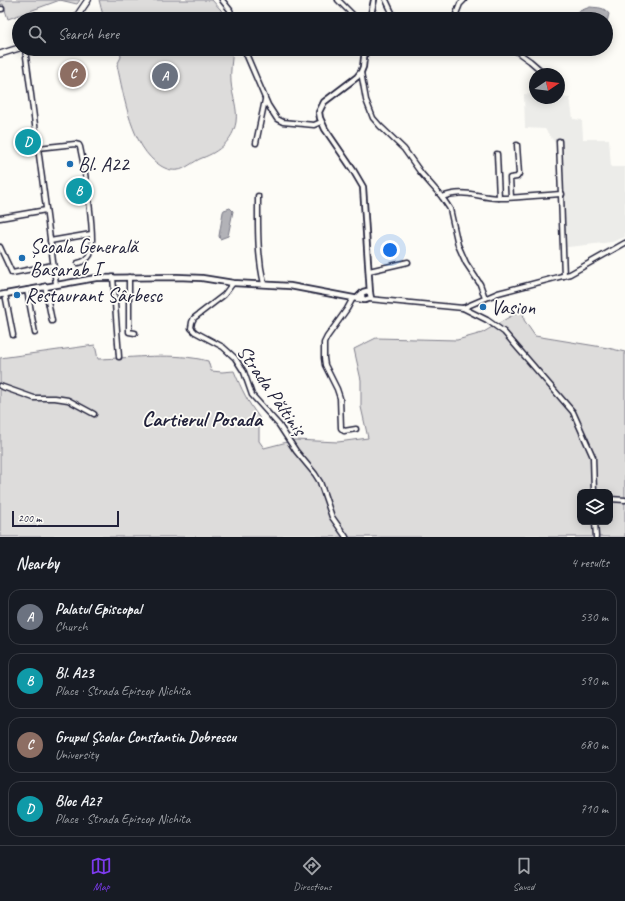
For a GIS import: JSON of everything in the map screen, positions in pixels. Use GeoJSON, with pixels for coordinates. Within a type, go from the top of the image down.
{"type":"FeatureCollection","features":[{"type":"Feature","properties":{"kind":"main road"},"geometry":{"type":"LineString","coordinates":[[80,12],[88,0]]}},
{"type":"Feature","properties":{"kind":"main road"},"geometry":{"type":"LineString","coordinates":[[0,54],[12,50]]}},
{"type":"Feature","properties":{"kind":"street"},"geometry":{"type":"LineString","coordinates":[[222,0],[231,12]]}},
{"type":"Feature","properties":{"kind":"street"},"geometry":{"type":"LineString","coordinates":[[338,0],[350,12]]}},
{"type":"Feature","properties":{"kind":"street"},"geometry":{"type":"LineString","coordinates":[[372,12],[374,0]]}},
{"type":"Feature","properties":{"kind":"street"},"geometry":{"type":"LineString","coordinates":[[386,0],[392,12]]}},
{"type":"Feature","properties":{"kind":"street"},"geometry":{"type":"LineString","coordinates":[[457,12],[460,4],[464,0]]}},
{"type":"Feature","properties":{"kind":"street"},"geometry":{"type":"LineString","coordinates":[[26,56],[56,284]]}},
{"type":"Feature","properties":{"kind":"street"},"geometry":{"type":"LineString","coordinates":[[247,56],[273,115],[280,121],[316,125],[321,122]]}},
{"type":"Feature","properties":{"kind":"street"},"geometry":{"type":"LineString","coordinates":[[364,56],[361,72],[366,100],[373,118],[404,149],[421,173],[442,197],[451,213],[458,245],[466,263],[480,284],[485,298]]}},
{"type":"Feature","properties":{"kind":"street"},"geometry":{"type":"LineString","coordinates":[[523,56],[538,68]]}},
{"type":"Feature","properties":{"kind":"street"},"geometry":{"type":"LineString","coordinates":[[361,72],[357,77],[324,102],[319,112],[321,122],[360,180],[363,188],[370,296]]}},
{"type":"Feature","properties":{"kind":"street"},"geometry":{"type":"LineString","coordinates":[[256,143],[265,99]]}},
{"type":"Feature","properties":{"kind":"street"},"geometry":{"type":"LineString","coordinates":[[559,141],[564,276]]}},
{"type":"Feature","properties":{"kind":"street"},"geometry":{"type":"LineString","coordinates":[[38,148],[75,144],[79,145],[89,206],[92,245],[90,255],[85,261],[78,263]]}},
{"type":"Feature","properties":{"kind":"street"},"geometry":{"type":"LineString","coordinates":[[511,197],[510,178],[517,177],[519,174],[517,145]]}},
{"type":"Feature","properties":{"kind":"street"},"geometry":{"type":"LineString","coordinates":[[497,154],[499,198]]}},
{"type":"Feature","properties":{"kind":"street"},"geometry":{"type":"LineString","coordinates":[[442,197],[460,193],[499,198],[562,194]]}},
{"type":"Feature","properties":{"kind":"street"},"geometry":{"type":"LineString","coordinates":[[258,196],[258,249],[264,284]]}},
{"type":"Feature","properties":{"kind":"street"},"geometry":{"type":"LineString","coordinates":[[0,218],[46,210]]}},
{"type":"Feature","properties":{"kind":"street"},"geometry":{"type":"LineString","coordinates":[[50,241],[91,234]]}},
{"type":"Feature","properties":{"kind":"street"},"geometry":{"type":"LineString","coordinates":[[463,308],[485,298],[513,289],[564,276],[591,264],[625,243]]}},
{"type":"Feature","properties":{"kind":"street"},"geometry":{"type":"LineString","coordinates":[[0,247],[1,252],[14,274],[53,265]]}},
{"type":"Feature","properties":{"kind":"street"},"geometry":{"type":"LineString","coordinates":[[369,271],[408,262]]}},
{"type":"Feature","properties":{"kind":"street"},"geometry":{"type":"LineString","coordinates":[[113,277],[119,357]]}},
{"type":"Feature","properties":{"kind":"street"},"geometry":{"type":"LineString","coordinates":[[129,277],[129,332],[135,333]]}},
{"type":"Feature","properties":{"kind":"street"},"geometry":{"type":"LineString","coordinates":[[13,335],[2,295],[56,284],[96,278],[189,278],[309,289],[364,300],[370,296]]}},
{"type":"Feature","properties":{"kind":"street","name":"Strada Păltiniș"},"geometry":{"type":"LineString","coordinates":[[233,283],[224,295],[193,320],[191,324],[192,328],[195,332],[223,347],[235,358],[244,372],[252,395],[279,425],[296,451],[320,482],[332,517],[346,537]]}},
{"type":"Feature","properties":{"kind":"street"},"geometry":{"type":"LineString","coordinates":[[356,429],[344,431],[340,428],[340,398],[327,370],[324,358],[326,339],[355,298],[363,293],[369,284]]}},
{"type":"Feature","properties":{"kind":"street"},"geometry":{"type":"LineString","coordinates":[[45,286],[52,321]]}},
{"type":"Feature","properties":{"kind":"street"},"geometry":{"type":"LineString","coordinates":[[27,290],[35,333]]}},
{"type":"Feature","properties":{"kind":"street"},"geometry":{"type":"LineString","coordinates":[[363,293],[376,299],[463,308],[487,320],[504,332],[573,412],[593,457],[594,489]]}},
{"type":"Feature","properties":{"kind":"street"},"geometry":{"type":"LineString","coordinates":[[363,293],[364,300]]}},
{"type":"Feature","properties":{"kind":"street"},"geometry":{"type":"LineString","coordinates":[[0,386],[34,398],[55,398],[68,400],[94,414]]}},
{"type":"Feature","properties":{"kind":"street"},"geometry":{"type":"LineString","coordinates":[[613,499],[625,500]]}},
{"type":"Feature","properties":{"kind":"street"},"geometry":{"type":"LineString","coordinates":[[595,525],[596,537]]}},
{"type":"Feature","properties":{"kind":"shaded area"},"geometry":{"type":"Polygon","coordinates":[[[0,0],[60,0],[27,12],[12,12],[12,18],[8,19],[3,4],[0,5],[0,0]]]}},
{"type":"Feature","properties":{"kind":"shaded area"},"geometry":{"type":"Polygon","coordinates":[[[60,0],[80,0],[77,4],[60,0]]]}},
{"type":"Feature","properties":{"kind":"shaded area"},"geometry":{"type":"Polygon","coordinates":[[[99,0],[212,0],[222,12],[102,12],[99,0]]]}},
{"type":"Feature","properties":{"kind":"shaded area"},"geometry":{"type":"Polygon","coordinates":[[[590,7],[601,8],[607,12],[577,12],[590,7]]]}},
{"type":"Feature","properties":{"kind":"shaded area"},"geometry":{"type":"Polygon","coordinates":[[[232,56],[231,78],[236,122],[232,134],[228,140],[219,149],[180,170],[169,170],[161,166],[151,158],[142,147],[130,120],[117,65],[121,57],[232,56]]]}},
{"type":"Feature","properties":{"kind":"shaded area"},"geometry":{"type":"Polygon","coordinates":[[[524,94],[529,94],[529,104],[565,104],[565,98],[570,98],[573,119],[582,120],[583,139],[609,139],[611,167],[625,167],[625,237],[612,242],[560,248],[559,191],[555,143],[545,129],[525,128],[524,94]]]}},
{"type":"Feature","properties":{"kind":"shaded area"},"geometry":{"type":"Polygon","coordinates":[[[230,208],[233,211],[228,236],[220,239],[219,236],[223,212],[224,210],[230,208]]]}},
{"type":"Feature","properties":{"kind":"shaded area"},"geometry":{"type":"Polygon","coordinates":[[[523,309],[524,320],[535,336],[625,352],[625,537],[0,537],[0,358],[95,345],[98,359],[167,356],[195,358],[208,361],[211,371],[234,371],[245,395],[259,417],[259,441],[264,448],[295,440],[338,442],[368,438],[361,407],[361,380],[354,349],[376,338],[457,340],[482,333],[523,309]]]}},
{"type":"Feature","properties":{"kind":"waterway"},"geometry":{"type":"LineString","coordinates":[[375,6],[379,12]]}},
{"type":"Feature","properties":{"kind":"place","name":"Grupul Școlar Constantin Dobrescu"},"geometry":{"type":"Point","coordinates":[73,74]}},
{"type":"Feature","properties":{"kind":"place","name":"Palatul Episcopal"},"geometry":{"type":"Point","coordinates":[165,76]}},
{"type":"Feature","properties":{"kind":"place","name":"Bloc A27"},"geometry":{"type":"Point","coordinates":[28,142]}},
{"type":"Feature","properties":{"kind":"place","name":"Bl. A22"},"geometry":{"type":"Point","coordinates":[70,164]}},
{"type":"Feature","properties":{"kind":"place","name":"Bl. A23"},"geometry":{"type":"Point","coordinates":[79,191]}},
{"type":"Feature","properties":{"kind":"place","name":"Școala Generală Basarab I"},"geometry":{"type":"Point","coordinates":[22,258]}},
{"type":"Feature","properties":{"kind":"place","name":"Restaurant Sârbesc"},"geometry":{"type":"Point","coordinates":[17,295]}},
{"type":"Feature","properties":{"kind":"place","name":"Vasion"},"geometry":{"type":"Point","coordinates":[483,307]}},
{"type":"Feature","properties":{"kind":"district","name":"Cartierul Posada"},"geometry":{"type":"Point","coordinates":[202,419]}}]}
